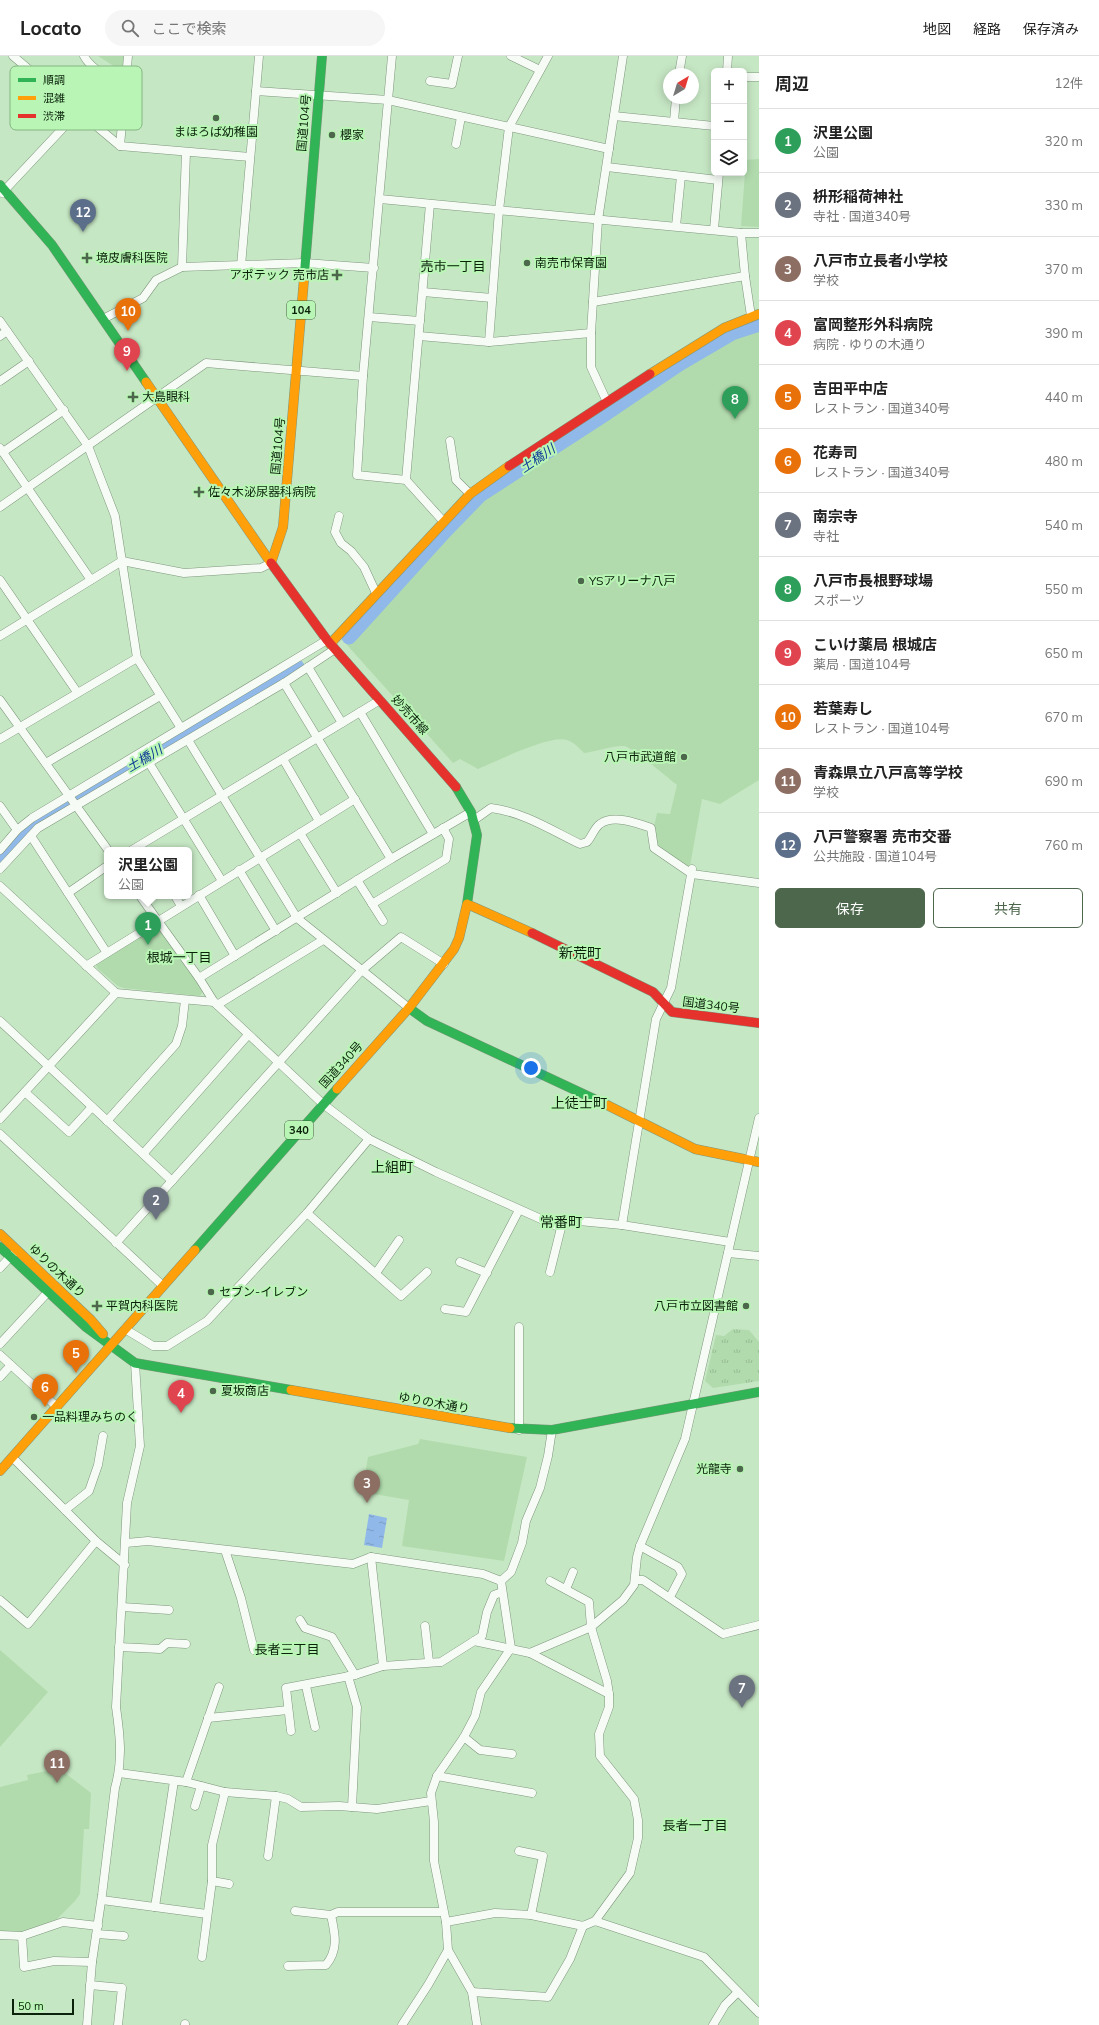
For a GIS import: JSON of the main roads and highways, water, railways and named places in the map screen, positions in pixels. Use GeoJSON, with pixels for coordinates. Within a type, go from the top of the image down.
{"type":"FeatureCollection","features":[{"type":"Feature","properties":{"kind":"main road","name":"国道104号"},"geometry":{"type":"LineString","coordinates":[[271,563],[283,527],[322,56]]}},
{"type":"Feature","properties":{"kind":"main road"},"geometry":{"type":"LineString","coordinates":[[2,190],[52,245],[271,563]]}},
{"type":"Feature","properties":{"kind":"main road"},"geometry":{"type":"LineString","coordinates":[[331,644],[376,593],[470,494],[607,402],[724,328],[755,315]]}},
{"type":"Feature","properties":{"kind":"main road","name":"妙売市線"},"geometry":{"type":"LineString","coordinates":[[271,563],[331,644],[440,767],[461,794],[473,816],[476,835],[467,904]]}},
{"type":"Feature","properties":{"kind":"main road","name":"国道340号"},"geometry":{"type":"LineString","coordinates":[[0,1471],[112,1345],[162,1285],[409,1008],[444,964],[459,938],[467,904],[495,915],[653,992],[663,1005],[672,1012],[759,1023]]}},
{"type":"Feature","properties":{"kind":"main road"},"geometry":{"type":"LineString","coordinates":[[409,1008],[427,1021],[639,1120],[695,1149],[754,1161]]}},
{"type":"Feature","properties":{"kind":"main road","name":"ゆりの木通り"},"geometry":{"type":"LineString","coordinates":[[0,1234],[14,1253],[48,1292],[86,1327],[135,1363],[519,1430],[552,1430],[759,1392]]}},
{"type":"Feature","properties":{"kind":"main road","name":"ゆりの木通り"},"geometry":{"type":"LineString","coordinates":[[0,1247],[14,1253],[91,1320],[112,1345]]}},
{"type":"Feature","properties":{"kind":"water"},"geometry":{"type":"Polygon","coordinates":[[[369,1514],[387,1518],[382,1548],[364,1545],[369,1514]]]}},
{"type":"Feature","properties":{"kind":"waterway","name":"土橋川"},"geometry":{"type":"LineString","coordinates":[[349,637],[445,531],[480,495],[679,364],[732,333],[759,324]]}},
{"type":"Feature","properties":{"kind":"waterway","name":"土橋川"},"geometry":{"type":"LineString","coordinates":[[0,860],[31,827],[41,819],[297,667]]}},
{"type":"Feature","properties":{"kind":"place","name":"まほろば幼稚園"},"geometry":{"type":"Point","coordinates":[216,118]}},
{"type":"Feature","properties":{"kind":"place","name":"櫻家"},"geometry":{"type":"Point","coordinates":[332,135]}},
{"type":"Feature","properties":{"kind":"place","name":"八戸警察署 売市交番"},"geometry":{"type":"Point","coordinates":[83,232]}},
{"type":"Feature","properties":{"kind":"place","name":"境皮膚科医院"},"geometry":{"type":"Point","coordinates":[87,258]}},
{"type":"Feature","properties":{"kind":"place","name":"南売市保育園"},"geometry":{"type":"Point","coordinates":[527,263]}},
{"type":"Feature","properties":{"kind":"place","name":"アポテック 売市店"},"geometry":{"type":"Point","coordinates":[337,275]}},
{"type":"Feature","properties":{"kind":"place","name":"若葉寿し"},"geometry":{"type":"Point","coordinates":[128,331]}},
{"type":"Feature","properties":{"kind":"place","name":"こいけ薬局 根城店"},"geometry":{"type":"Point","coordinates":[127,371]}},
{"type":"Feature","properties":{"kind":"place","name":"大島眼科"},"geometry":{"type":"Point","coordinates":[133,397]}},
{"type":"Feature","properties":{"kind":"place","name":"八戸市長根野球場"},"geometry":{"type":"Point","coordinates":[735,419]}},
{"type":"Feature","properties":{"kind":"place","name":"佐々木泌尿器科病院"},"geometry":{"type":"Point","coordinates":[199,492]}},
{"type":"Feature","properties":{"kind":"place","name":"YSアリーナ八戸"},"geometry":{"type":"Point","coordinates":[581,581]}},
{"type":"Feature","properties":{"kind":"place","name":"八戸市武道館"},"geometry":{"type":"Point","coordinates":[684,757]}},
{"type":"Feature","properties":{"kind":"place","name":"沢里公園"},"geometry":{"type":"Point","coordinates":[148,945]}},
{"type":"Feature","properties":{"kind":"place","name":"枡形稲荷神社"},"geometry":{"type":"Point","coordinates":[156,1220]}},
{"type":"Feature","properties":{"kind":"place","name":"セブン-イレブン"},"geometry":{"type":"Point","coordinates":[211,1292]}},
{"type":"Feature","properties":{"kind":"place","name":"平賀内科医院"},"geometry":{"type":"Point","coordinates":[97,1306]}},
{"type":"Feature","properties":{"kind":"place","name":"八戸市立図書館"},"geometry":{"type":"Point","coordinates":[746,1306]}},
{"type":"Feature","properties":{"kind":"place","name":"吉田平中店"},"geometry":{"type":"Point","coordinates":[76,1373]}},
{"type":"Feature","properties":{"kind":"place","name":"夏坂商店"},"geometry":{"type":"Point","coordinates":[213,1391]}},
{"type":"Feature","properties":{"kind":"place","name":"花寿司"},"geometry":{"type":"Point","coordinates":[45,1407]}},
{"type":"Feature","properties":{"kind":"place","name":"富岡整形外科病院"},"geometry":{"type":"Point","coordinates":[181,1413]}},
{"type":"Feature","properties":{"kind":"place","name":"一品料理みちのく"},"geometry":{"type":"Point","coordinates":[34,1417]}},
{"type":"Feature","properties":{"kind":"place","name":"光龍寺"},"geometry":{"type":"Point","coordinates":[740,1469]}},
{"type":"Feature","properties":{"kind":"place","name":"八戸市立長者小学校"},"geometry":{"type":"Point","coordinates":[367,1503]}},
{"type":"Feature","properties":{"kind":"place","name":"南宗寺"},"geometry":{"type":"Point","coordinates":[742,1708]}},
{"type":"Feature","properties":{"kind":"place","name":"青森県立八戸高等学校"},"geometry":{"type":"Point","coordinates":[57,1783]}},
{"type":"Feature","properties":{"kind":"district","name":"売市一丁目"},"geometry":{"type":"Point","coordinates":[453,266]}},
{"type":"Feature","properties":{"kind":"district","name":"新荒町"},"geometry":{"type":"Point","coordinates":[580,953]}},
{"type":"Feature","properties":{"kind":"district","name":"根城一丁目"},"geometry":{"type":"Point","coordinates":[179,957]}},
{"type":"Feature","properties":{"kind":"district","name":"上徒士町"},"geometry":{"type":"Point","coordinates":[579,1103]}},
{"type":"Feature","properties":{"kind":"district","name":"上組町"},"geometry":{"type":"Point","coordinates":[392,1167]}},
{"type":"Feature","properties":{"kind":"district","name":"常番町"},"geometry":{"type":"Point","coordinates":[561,1222]}},
{"type":"Feature","properties":{"kind":"district","name":"長者三丁目"},"geometry":{"type":"Point","coordinates":[287,1649]}},
{"type":"Feature","properties":{"kind":"district","name":"長者一丁目"},"geometry":{"type":"Point","coordinates":[695,1825]}}]}
